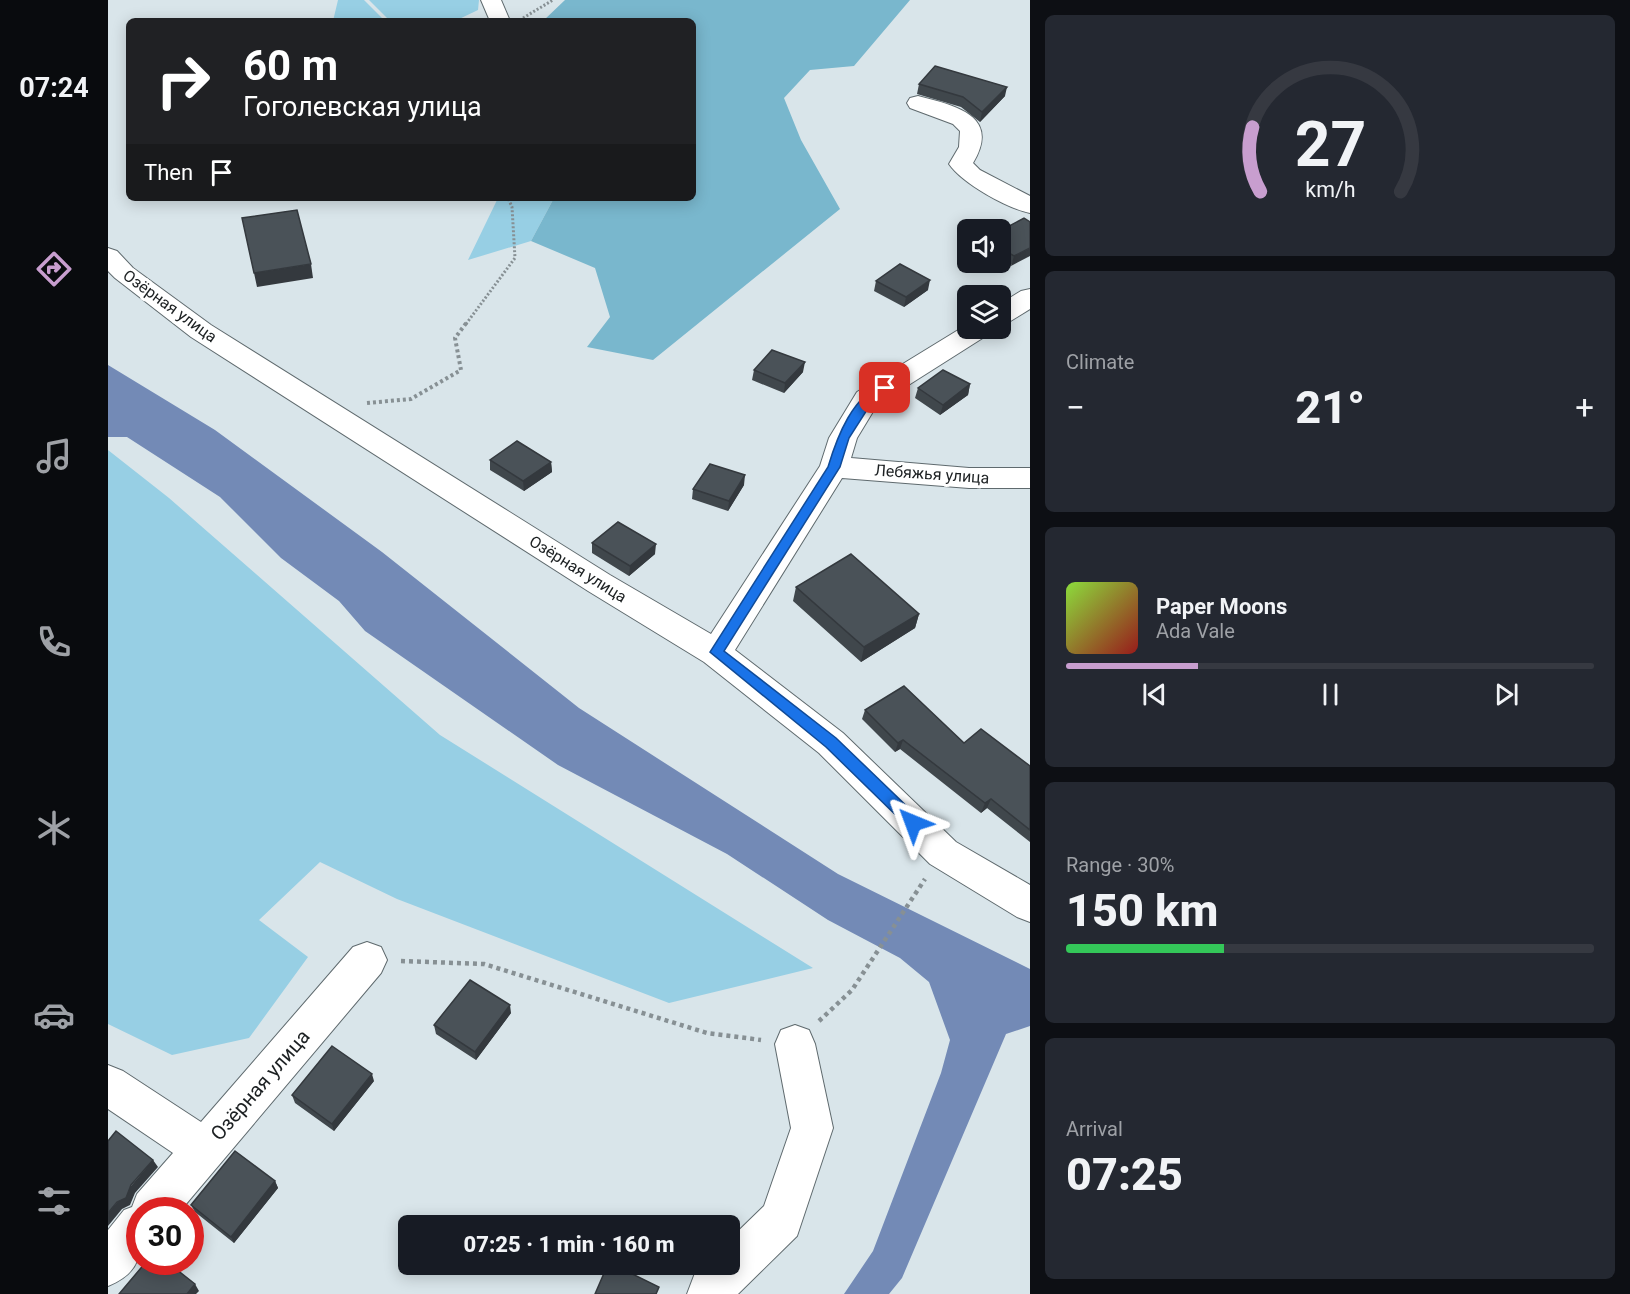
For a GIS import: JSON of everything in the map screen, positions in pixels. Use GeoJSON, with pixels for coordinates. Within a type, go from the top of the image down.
{"type":"FeatureCollection","features":[{"type":"Feature","properties":{"kind":"street"},"geometry":{"type":"LineString","coordinates":[[491,0],[499,18]]}},
{"type":"Feature","properties":{"kind":"street"},"geometry":{"type":"LineString","coordinates":[[918,102],[961,119],[972,129],[971,147],[961,164],[972,175],[1030,206]]}},
{"type":"Feature","properties":{"kind":"street","name":"Озёрная улица"},"geometry":{"type":"LineString","coordinates":[[108,256],[124,273],[201,331],[599,583],[716,652],[831,742],[943,854],[1030,905]]}},
{"type":"Feature","properties":{"kind":"street"},"geometry":{"type":"LineString","coordinates":[[1011,309],[1030,297]]}},
{"type":"Feature","properties":{"kind":"street"},"geometry":{"type":"LineString","coordinates":[[716,652],[834,467],[843,438],[867,399],[962,339]]}},
{"type":"Feature","properties":{"kind":"street","name":"Лебяжья улица"},"geometry":{"type":"LineString","coordinates":[[834,467],[969,478],[1030,478]]}},
{"type":"Feature","properties":{"kind":"street","name":"Озёрная улица"},"geometry":{"type":"LineString","coordinates":[[164,1197],[367,960]]}},
{"type":"Feature","properties":{"kind":"street"},"geometry":{"type":"LineString","coordinates":[[710,1294],[711,1289],[781,1220],[812,1128],[795,1044]]}},
{"type":"Feature","properties":{"kind":"street"},"geometry":{"type":"LineString","coordinates":[[108,1085],[204,1149]]}},
{"type":"Feature","properties":{"kind":"street"},"geometry":{"type":"LineString","coordinates":[[108,1264],[126,1243]]}},
{"type":"Feature","properties":{"kind":"path"},"geometry":{"type":"LineString","coordinates":[[523,18],[553,0]]}},
{"type":"Feature","properties":{"kind":"path"},"geometry":{"type":"LineString","coordinates":[[324,407],[411,399],[461,370],[455,338],[515,258],[512,207],[509,201]]}},
{"type":"Feature","properties":{"kind":"path"},"geometry":{"type":"LineString","coordinates":[[367,960],[484,964],[707,1033],[795,1044],[852,990],[912,896]]}},
{"type":"Feature","properties":{"kind":"shaded area"},"geometry":{"type":"Polygon","coordinates":[[[338,0],[364,0],[382,18],[334,18],[338,0]]]}},
{"type":"Feature","properties":{"kind":"shaded area"},"geometry":{"type":"Polygon","coordinates":[[[369,0],[479,0],[478,10],[461,18],[387,18],[369,0]]]}},
{"type":"Feature","properties":{"kind":"shaded area"},"geometry":{"type":"Polygon","coordinates":[[[565,0],[910,0],[854,66],[810,70],[784,98],[801,140],[840,209],[653,360],[587,347],[610,317],[595,268],[531,241],[552,201],[696,201],[696,18],[546,18],[565,0]]]}},
{"type":"Feature","properties":{"kind":"shaded area"},"geometry":{"type":"Polygon","coordinates":[[[497,201],[552,201],[531,241],[468,260],[497,201]]]}},
{"type":"Feature","properties":{"kind":"shaded area"},"geometry":{"type":"Polygon","coordinates":[[[108,365],[215,430],[382,552],[579,708],[838,874],[1030,969],[1030,1026],[1006,1034],[902,1278],[889,1294],[844,1294],[873,1251],[941,1073],[950,1040],[929,982],[900,958],[828,920],[727,854],[558,765],[365,631],[339,601],[281,558],[220,497],[127,437],[108,437],[108,365]]]}},
{"type":"Feature","properties":{"kind":"shaded area"},"geometry":{"type":"Polygon","coordinates":[[[108,450],[169,498],[440,735],[813,968],[669,1003],[397,899],[320,862],[259,920],[308,957],[249,1038],[172,1055],[108,1024],[108,450]]]}},
{"type":"Feature","properties":{"kind":"building"},"geometry":{"type":"Polygon","coordinates":[[[935,66],[1007,87],[982,112],[963,97],[919,84],[935,66]]]}},
{"type":"Feature","properties":{"kind":"building"},"geometry":{"type":"Polygon","coordinates":[[[297,210],[311,264],[254,273],[242,218],[297,210]]]}},
{"type":"Feature","properties":{"kind":"building"},"geometry":{"type":"Polygon","coordinates":[[[1024,218],[1030,222],[1030,248],[1014,256],[1011,254],[1011,225],[1024,218]]]}},
{"type":"Feature","properties":{"kind":"building"},"geometry":{"type":"Polygon","coordinates":[[[900,264],[930,280],[906,297],[876,281],[900,264]]]}},
{"type":"Feature","properties":{"kind":"building"},"geometry":{"type":"Polygon","coordinates":[[[772,350],[805,362],[785,383],[754,370],[772,350]]]}},
{"type":"Feature","properties":{"kind":"building"},"geometry":{"type":"Polygon","coordinates":[[[943,370],[970,384],[943,405],[918,388],[943,370]]]}},
{"type":"Feature","properties":{"kind":"building"},"geometry":{"type":"Polygon","coordinates":[[[517,441],[551,462],[523,481],[490,460],[517,441]]]}},
{"type":"Feature","properties":{"kind":"building"},"geometry":{"type":"Polygon","coordinates":[[[710,464],[745,475],[729,501],[693,489],[710,464]]]}},
{"type":"Feature","properties":{"kind":"building"},"geometry":{"type":"Polygon","coordinates":[[[618,522],[656,544],[630,566],[592,543],[618,522]]]}},
{"type":"Feature","properties":{"kind":"building"},"geometry":{"type":"Polygon","coordinates":[[[851,554],[919,614],[864,647],[796,587],[851,554]]]}},
{"type":"Feature","properties":{"kind":"building"},"geometry":{"type":"Polygon","coordinates":[[[904,686],[964,743],[981,729],[1030,766],[1030,830],[991,799],[985,803],[903,740],[898,743],[865,710],[904,686]]]}},
{"type":"Feature","properties":{"kind":"building"},"geometry":{"type":"Polygon","coordinates":[[[470,980],[510,1005],[475,1052],[434,1025],[470,980]]]}},
{"type":"Feature","properties":{"kind":"building"},"geometry":{"type":"Polygon","coordinates":[[[332,1046],[372,1074],[332,1124],[292,1095],[332,1046]]]}},
{"type":"Feature","properties":{"kind":"building"},"geometry":{"type":"Polygon","coordinates":[[[116,1131],[153,1160],[131,1185],[126,1198],[117,1202],[108,1213],[108,1141],[116,1131]]]}},
{"type":"Feature","properties":{"kind":"building"},"geometry":{"type":"Polygon","coordinates":[[[235,1151],[275,1181],[231,1237],[204,1215],[204,1197],[198,1197],[235,1151]]]}},
{"type":"Feature","properties":{"kind":"building"},"geometry":{"type":"Polygon","coordinates":[[[135,1275],[184,1275],[195,1284],[187,1294],[119,1294],[135,1275]]]}},
{"type":"Feature","properties":{"kind":"building"},"geometry":{"type":"Polygon","coordinates":[[[603,1275],[634,1275],[659,1287],[656,1294],[595,1294],[603,1275]]]}},
{"type":"Feature","properties":{"kind":"route"},"geometry":{"type":"LineString","coordinates":[[885,388],[867,399],[843,438],[834,467],[716,652],[831,742],[913,823]]}}]}
